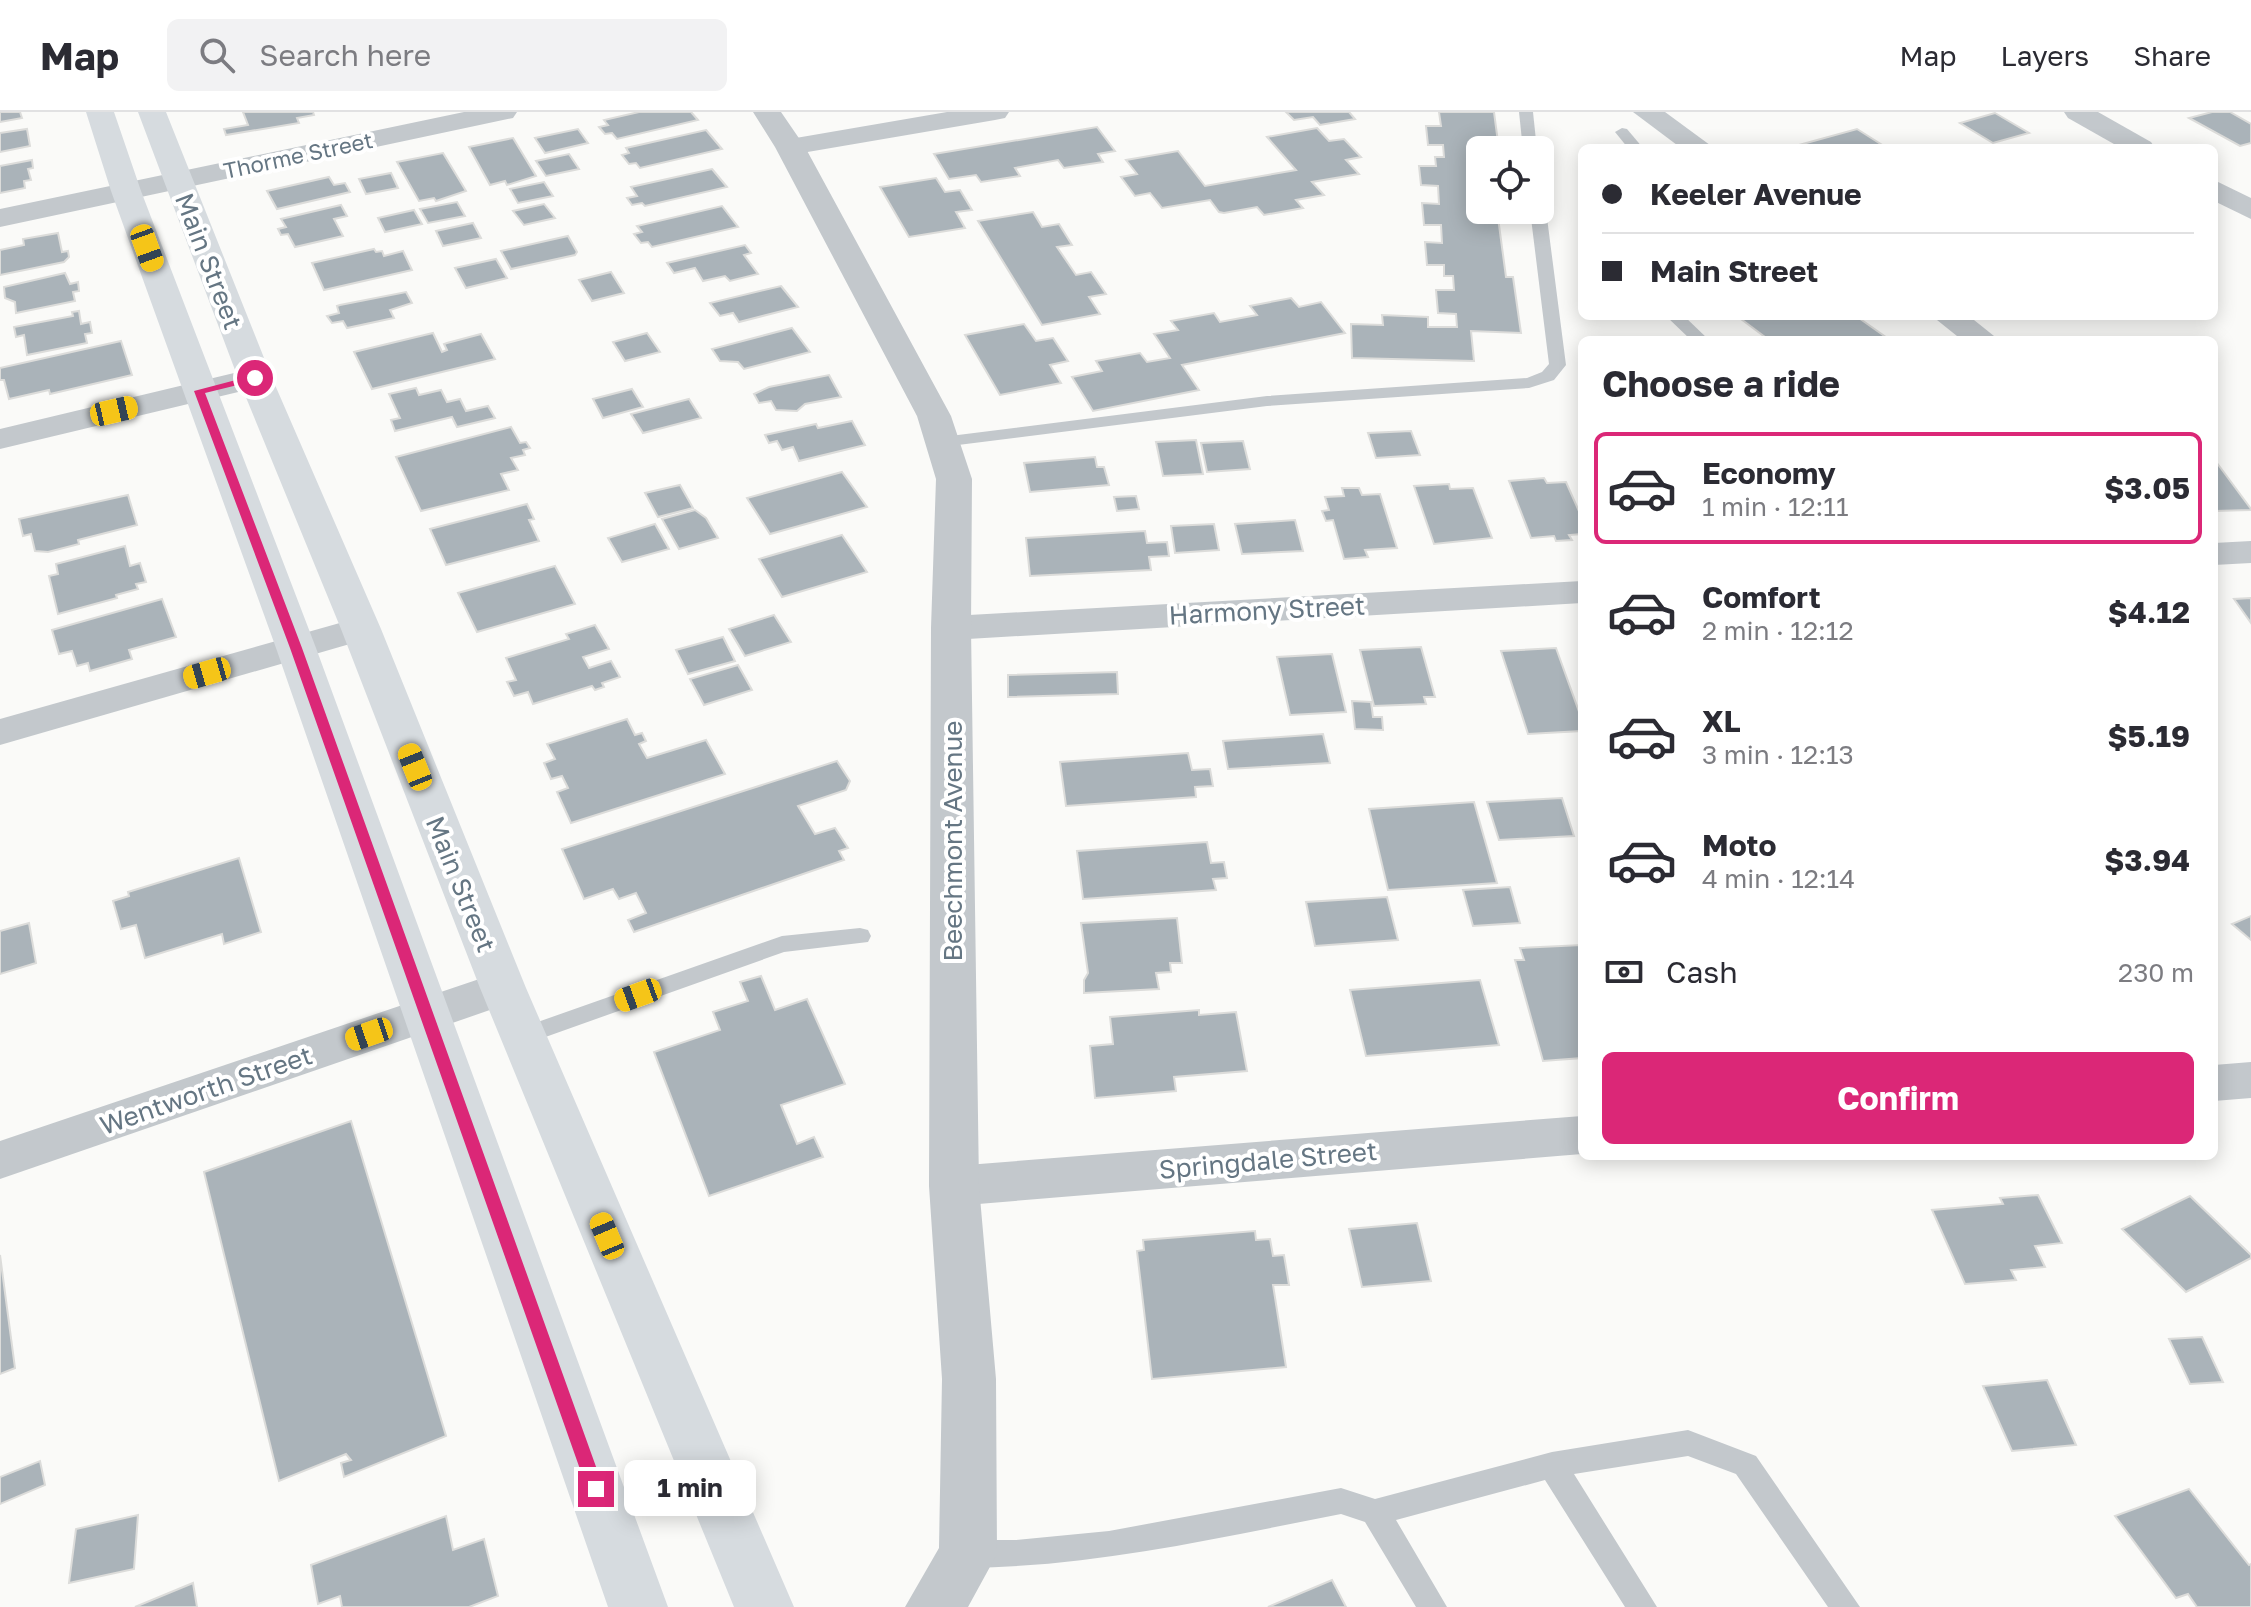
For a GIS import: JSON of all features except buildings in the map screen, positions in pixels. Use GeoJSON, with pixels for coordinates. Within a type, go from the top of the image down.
{"type":"FeatureCollection","features":[{"type":"Feature","properties":{"kind":"main road","name":"Main Street"},"geometry":{"type":"LineString","coordinates":[[100,112],[199,391],[296,648],[638,1607]]}},
{"type":"Feature","properties":{"kind":"main road","name":"Main Street"},"geometry":{"type":"LineString","coordinates":[[152,112],[255,378],[361,629],[503,988],[764,1607]]}},
{"type":"Feature","properties":{"kind":"street","name":"Thorme Street"},"geometry":{"type":"LineString","coordinates":[[0,218],[503,112]]}},
{"type":"Feature","properties":{"kind":"street"},"geometry":{"type":"LineString","coordinates":[[779,130],[995,112]]}},
{"type":"Feature","properties":{"kind":"street"},"geometry":{"type":"LineString","coordinates":[[1647,112],[1694,144]]}},
{"type":"Feature","properties":{"kind":"street"},"geometry":{"type":"LineString","coordinates":[[2078,112],[2134,144]]}},
{"type":"Feature","properties":{"kind":"street","name":"Beechmont Avenue"},"geometry":{"type":"LineString","coordinates":[[779,130],[934,416],[954,479],[951,628],[954,1186],[969,1379],[968,1554]]}},
{"type":"Feature","properties":{"kind":"street"},"geometry":{"type":"LineString","coordinates":[[2218,191],[2251,210]]}},
{"type":"Feature","properties":{"kind":"street"},"geometry":{"type":"LineString","coordinates":[[1954,320],[1977,336]]}},
{"type":"Feature","properties":{"kind":"street"},"geometry":{"type":"LineString","coordinates":[[0,439],[255,378]]}},
{"type":"Feature","properties":{"kind":"street"},"geometry":{"type":"LineString","coordinates":[[2218,554],[2251,552]]}},
{"type":"Feature","properties":{"kind":"street","name":"Harmony Street"},"geometry":{"type":"LineString","coordinates":[[951,628],[1578,592]]}},
{"type":"Feature","properties":{"kind":"street"},"geometry":{"type":"LineString","coordinates":[[0,732],[361,629]]}},
{"type":"Feature","properties":{"kind":"street","name":"Wentworth Street"},"geometry":{"type":"LineString","coordinates":[[0,1160],[503,988]]}},
{"type":"Feature","properties":{"kind":"street"},"geometry":{"type":"LineString","coordinates":[[2218,1083],[2251,1080]]}},
{"type":"Feature","properties":{"kind":"street","name":"Springdale Street"},"geometry":{"type":"LineString","coordinates":[[954,1186],[1578,1135]]}},
{"type":"Feature","properties":{"kind":"street"},"geometry":{"type":"LineString","coordinates":[[935,1607],[968,1554]]}},
{"type":"Feature","properties":{"kind":"lane"},"geometry":{"type":"LineString","coordinates":[[1526,112],[1529,136]]}},
{"type":"Feature","properties":{"kind":"lane"},"geometry":{"type":"LineString","coordinates":[[1622,132],[1632,144]]}},
{"type":"Feature","properties":{"kind":"lane"},"geometry":{"type":"LineString","coordinates":[[942,442],[1267,401],[1529,383],[1548,376],[1558,365],[1540,224]]}},
{"type":"Feature","properties":{"kind":"lane"},"geometry":{"type":"LineString","coordinates":[[1678,320],[1696,336]]}},
{"type":"Feature","properties":{"kind":"lane"},"geometry":{"type":"LineString","coordinates":[[523,1036],[782,944],[860,936]]}},
{"type":"Feature","properties":{"kind":"lane"},"geometry":{"type":"LineString","coordinates":[[968,1554],[1018,1555],[1098,1546],[1341,1501],[1375,1512],[1552,1465],[1688,1443],[1746,1465],[1845,1607]]}},
{"type":"Feature","properties":{"kind":"lane"},"geometry":{"type":"LineString","coordinates":[[1552,1465],[1642,1607]]}},
{"type":"Feature","properties":{"kind":"lane"},"geometry":{"type":"LineString","coordinates":[[1375,1512],[1432,1607]]}},
{"type":"Feature","properties":{"kind":"route"},"geometry":{"type":"LineString","coordinates":[[255,378],[199,391],[296,648],[596,1489]]}}]}
